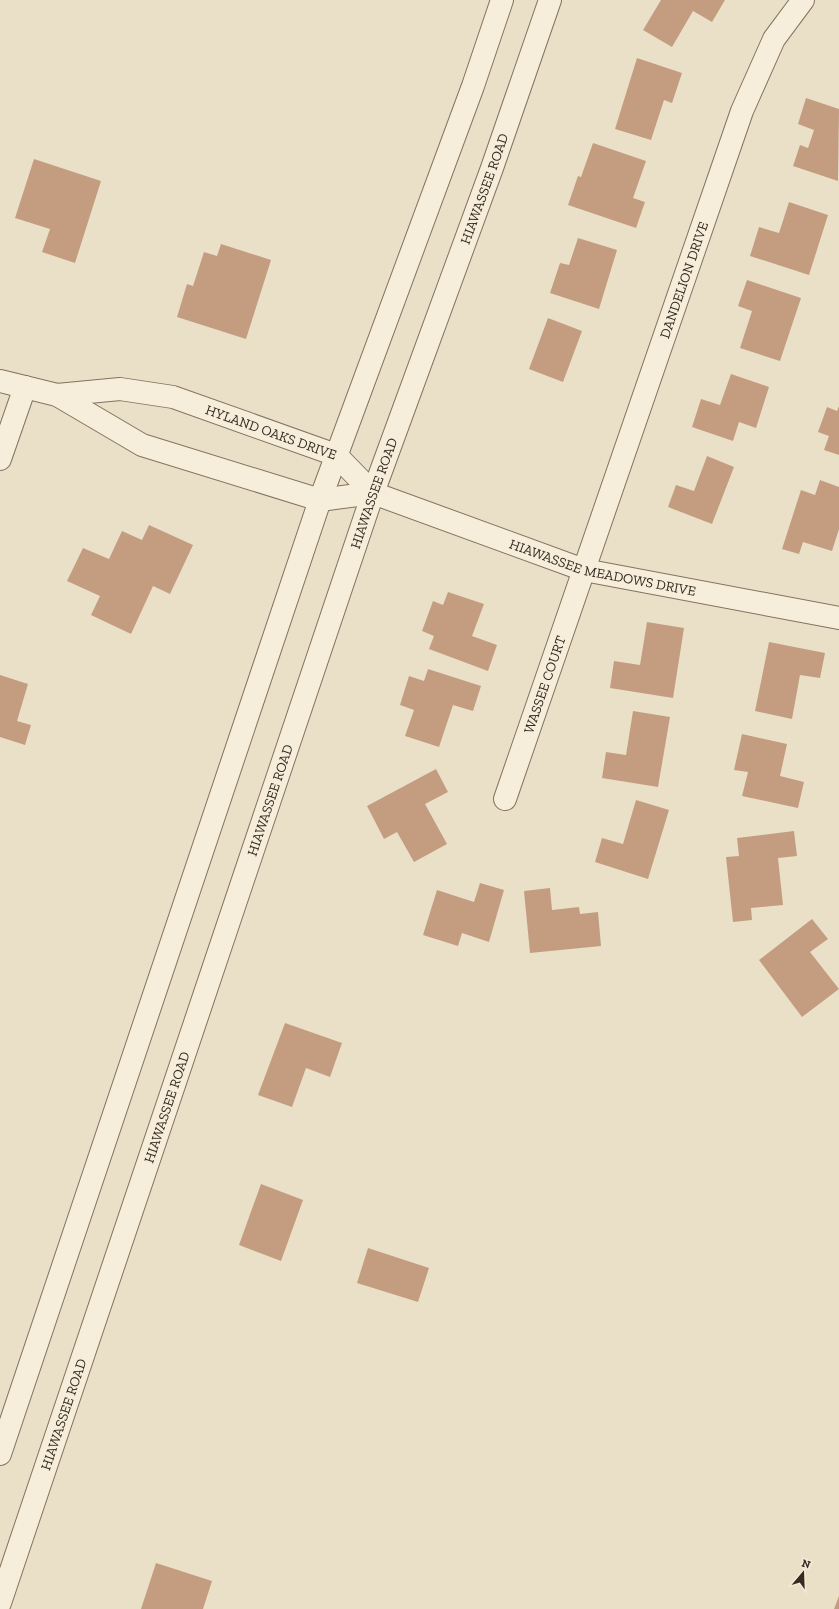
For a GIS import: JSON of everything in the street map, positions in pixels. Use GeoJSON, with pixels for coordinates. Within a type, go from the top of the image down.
{"type":"FeatureCollection","features":[{"type":"Feature","properties":{"kind":"street"},"geometry":{"type":"LineString","coordinates":[[0,1454],[320,500],[470,93],[502,0]]}},
{"type":"Feature","properties":{"kind":"street","name":"HIAWASSEE ROAD"},"geometry":{"type":"LineString","coordinates":[[0,1603],[373,493],[492,168],[550,0]]}},
{"type":"Feature","properties":{"kind":"street","name":"DANDELION DRIVE"},"geometry":{"type":"LineString","coordinates":[[584,570],[742,111],[774,40],[803,0]]}},
{"type":"Feature","properties":{"kind":"street","name":"HYLAND OAKS DRIVE"},"geometry":{"type":"LineString","coordinates":[[0,381],[57,395],[142,445],[320,500],[373,493]]}},
{"type":"Feature","properties":{"kind":"street"},"geometry":{"type":"LineString","coordinates":[[0,460],[25,387]]}},
{"type":"Feature","properties":{"kind":"street","name":"HYLAND OAKS DRIVE"},"geometry":{"type":"LineString","coordinates":[[57,395],[120,389],[173,397],[336,455],[373,493]]}},
{"type":"Feature","properties":{"kind":"street","name":"HIAWASSEE MEADOWS DRIVE"},"geometry":{"type":"LineString","coordinates":[[373,493],[584,570],[839,618]]}},
{"type":"Feature","properties":{"kind":"street","name":"WASSEE COURT"},"geometry":{"type":"LineString","coordinates":[[505,799],[584,570]]}},
{"type":"Feature","properties":{"kind":"building"},"geometry":{"type":"Polygon","coordinates":[[[661,0],[725,0],[712,22],[693,11],[672,47],[643,30],[661,0]]]}},
{"type":"Feature","properties":{"kind":"building"},"geometry":{"type":"Polygon","coordinates":[[[637,58],[682,73],[672,103],[664,100],[651,140],[615,129],[637,58]]]}},
{"type":"Feature","properties":{"kind":"building"},"geometry":{"type":"Polygon","coordinates":[[[806,98],[839,109],[838,181],[793,166],[800,145],[808,148],[814,130],[798,124],[806,98]]]}},
{"type":"Feature","properties":{"kind":"building"},"geometry":{"type":"Polygon","coordinates":[[[593,143],[646,161],[633,198],[645,202],[636,228],[568,205],[578,176],[581,177],[593,143]]]}},
{"type":"Feature","properties":{"kind":"building"},"geometry":{"type":"Polygon","coordinates":[[[34,159],[101,181],[75,263],[42,252],[50,229],[15,218],[34,159]]]}},
{"type":"Feature","properties":{"kind":"building"},"geometry":{"type":"Polygon","coordinates":[[[789,202],[828,215],[809,275],[750,256],[759,227],[779,233],[789,202]]]}},
{"type":"Feature","properties":{"kind":"building"},"geometry":{"type":"Polygon","coordinates":[[[578,238],[617,250],[599,309],[550,293],[560,263],[569,265],[578,238]]]}},
{"type":"Feature","properties":{"kind":"building"},"geometry":{"type":"Polygon","coordinates":[[[221,244],[271,260],[246,339],[177,317],[187,284],[193,286],[204,252],[217,256],[221,244]]]}},
{"type":"Feature","properties":{"kind":"building"},"geometry":{"type":"Polygon","coordinates":[[[747,280],[801,298],[780,361],[740,348],[752,311],[738,306],[747,280]]]}},
{"type":"Feature","properties":{"kind":"building"},"geometry":{"type":"Polygon","coordinates":[[[548,318],[582,331],[563,382],[529,369],[548,318]]]}},
{"type":"Feature","properties":{"kind":"building"},"geometry":{"type":"Polygon","coordinates":[[[731,374],[769,387],[756,428],[739,422],[733,441],[692,427],[701,399],[720,405],[731,374]]]}},
{"type":"Feature","properties":{"kind":"building"},"geometry":{"type":"Polygon","coordinates":[[[839,406],[839,455],[824,450],[829,436],[818,432],[827,407],[837,411],[839,406]]]}},
{"type":"Feature","properties":{"kind":"building"},"geometry":{"type":"Polygon","coordinates":[[[707,456],[734,467],[712,524],[668,507],[676,485],[694,491],[707,456]]]}},
{"type":"Feature","properties":{"kind":"building"},"geometry":{"type":"Polygon","coordinates":[[[820,480],[839,487],[839,529],[832,551],[803,542],[799,554],[782,549],[801,490],[815,495],[820,480]]]}},
{"type":"Feature","properties":{"kind":"building"},"geometry":{"type":"Polygon","coordinates":[[[149,525],[193,545],[170,594],[153,586],[131,634],[91,615],[100,596],[67,581],[83,548],[109,559],[122,531],[142,540],[149,525]]]}},
{"type":"Feature","properties":{"kind":"building"},"geometry":{"type":"Polygon","coordinates":[[[448,592],[484,604],[472,636],[497,645],[488,671],[429,649],[434,636],[422,631],[433,601],[443,605],[448,592]]]}},
{"type":"Feature","properties":{"kind":"building"},"geometry":{"type":"Polygon","coordinates":[[[647,622],[684,628],[673,698],[610,688],[614,661],[640,665],[647,622]]]}},
{"type":"Feature","properties":{"kind":"building"},"geometry":{"type":"Polygon","coordinates":[[[769,642],[825,653],[820,678],[800,675],[792,719],[755,711],[769,642]]]}},
{"type":"Feature","properties":{"kind":"building"},"geometry":{"type":"Polygon","coordinates":[[[428,669],[481,686],[473,711],[453,705],[439,747],[405,736],[414,710],[400,705],[409,676],[424,681],[428,669]]]}},
{"type":"Feature","properties":{"kind":"building"},"geometry":{"type":"Polygon","coordinates":[[[0,675],[28,684],[17,721],[31,725],[25,745],[0,737],[0,675]]]}},
{"type":"Feature","properties":{"kind":"building"},"geometry":{"type":"Polygon","coordinates":[[[633,711],[670,717],[658,787],[602,778],[606,752],[626,755],[633,711]]]}},
{"type":"Feature","properties":{"kind":"building"},"geometry":{"type":"Polygon","coordinates":[[[742,734],[787,744],[780,776],[804,782],[798,808],[742,796],[748,772],[734,770],[742,734]]]}},
{"type":"Feature","properties":{"kind":"building"},"geometry":{"type":"Polygon","coordinates":[[[436,769],[448,792],[425,804],[447,844],[414,862],[397,832],[384,839],[367,806],[436,769]]]}},
{"type":"Feature","properties":{"kind":"building"},"geometry":{"type":"Polygon","coordinates":[[[636,800],[669,810],[648,879],[595,862],[602,838],[623,844],[636,800]]]}},
{"type":"Feature","properties":{"kind":"building"},"geometry":{"type":"Polygon","coordinates":[[[794,831],[797,856],[778,858],[783,905],[751,908],[752,920],[733,922],[726,857],[739,856],[737,838],[794,831]]]}},
{"type":"Feature","properties":{"kind":"building"},"geometry":{"type":"Polygon","coordinates":[[[480,883],[504,890],[489,942],[462,933],[458,946],[423,935],[437,890],[474,902],[480,883]]]}},
{"type":"Feature","properties":{"kind":"building"},"geometry":{"type":"Polygon","coordinates":[[[550,888],[552,910],[579,907],[580,914],[598,912],[601,946],[530,953],[524,891],[550,888]]]}},
{"type":"Feature","properties":{"kind":"building"},"geometry":{"type":"Polygon","coordinates":[[[812,919],[828,939],[810,952],[839,989],[802,1017],[759,960],[812,919]]]}},
{"type":"Feature","properties":{"kind":"building"},"geometry":{"type":"Polygon","coordinates":[[[285,1023],[342,1043],[330,1077],[306,1068],[292,1107],[258,1095],[285,1023]]]}},
{"type":"Feature","properties":{"kind":"building"},"geometry":{"type":"Polygon","coordinates":[[[261,1184],[303,1200],[281,1261],[239,1245],[261,1184]]]}},
{"type":"Feature","properties":{"kind":"building"},"geometry":{"type":"Polygon","coordinates":[[[368,1248],[429,1268],[418,1302],[357,1283],[368,1248]]]}},
{"type":"Feature","properties":{"kind":"building"},"geometry":{"type":"Polygon","coordinates":[[[156,1563],[212,1581],[203,1609],[141,1609],[156,1563]]]}},
{"type":"Feature","properties":{"kind":"building"},"geometry":{"type":"Polygon","coordinates":[[[839,1596],[839,1609],[834,1609],[839,1596]]]}}]}
